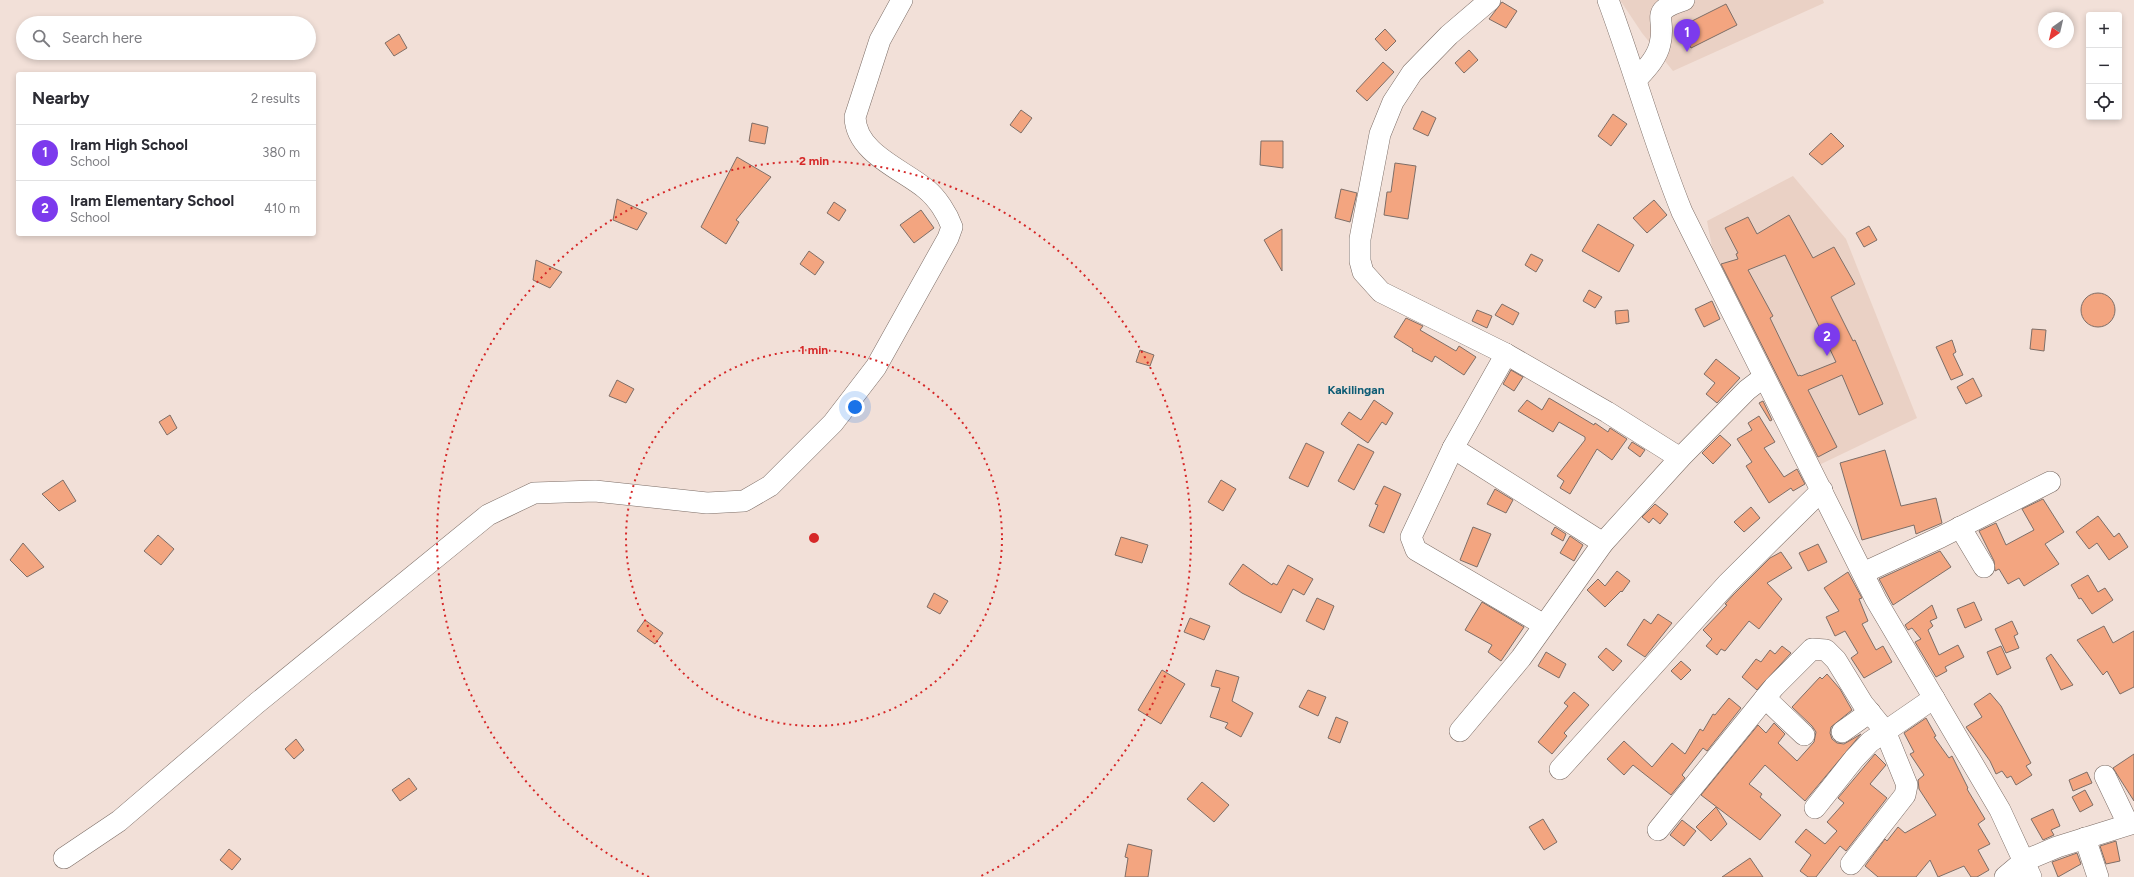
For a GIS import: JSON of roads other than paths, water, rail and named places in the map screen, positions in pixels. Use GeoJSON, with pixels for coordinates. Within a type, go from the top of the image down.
{"type":"FeatureCollection","features":[{"type":"Feature","properties":{"kind":"street"},"geometry":{"type":"LineString","coordinates":[[64,858],[119,821],[257,703],[488,515],[534,493],[595,491],[707,503],[744,501],[770,486],[832,423],[876,367],[948,238],[952,227],[948,215],[927,189],[883,160],[859,137],[855,128],[855,118],[880,40],[902,0]]}},
{"type":"Feature","properties":{"kind":"street"},"geometry":{"type":"LineString","coordinates":[[1490,0],[1449,35],[1412,73],[1393,102],[1380,134],[1360,239],[1360,261],[1363,272],[1380,292],[1506,354],[1607,412],[1680,458]]}},
{"type":"Feature","properties":{"kind":"street"},"geometry":{"type":"LineString","coordinates":[[1608,0],[1636,80],[1660,159],[1682,212],[1876,600],[2000,810],[2027,869]]}},
{"type":"Feature","properties":{"kind":"street"},"geometry":{"type":"LineString","coordinates":[[1636,80],[1656,56],[1660,44],[1662,11],[1667,5],[1684,0]]}},
{"type":"Feature","properties":{"kind":"street"},"geometry":{"type":"LineString","coordinates":[[1506,354],[1453,448],[1411,537],[1412,544],[1416,550],[1544,625]]}},
{"type":"Feature","properties":{"kind":"street"},"geometry":{"type":"LineString","coordinates":[[1460,731],[1521,658],[1603,543],[1680,458],[1747,390],[1764,377]]}},
{"type":"Feature","properties":{"kind":"street"},"geometry":{"type":"LineString","coordinates":[[1453,448],[1603,543]]}},
{"type":"Feature","properties":{"kind":"street"},"geometry":{"type":"LineString","coordinates":[[1863,573],[2050,482]]}},
{"type":"Feature","properties":{"kind":"street"},"geometry":{"type":"LineString","coordinates":[[1560,769],[1727,584],[1822,490]]}},
{"type":"Feature","properties":{"kind":"street"},"geometry":{"type":"LineString","coordinates":[[1960,527],[1984,567]]}},
{"type":"Feature","properties":{"kind":"street"},"geometry":{"type":"LineString","coordinates":[[1658,830],[1765,698],[1796,664],[1812,649],[1826,650],[1836,660],[1870,712],[1885,731],[1907,784],[1905,795],[1852,864]]}},
{"type":"Feature","properties":{"kind":"street"},"geometry":{"type":"LineString","coordinates":[[1765,698],[1804,735]]}},
{"type":"Feature","properties":{"kind":"street"},"geometry":{"type":"LineString","coordinates":[[1815,808],[1854,759],[1870,742],[1934,698]]}},
{"type":"Feature","properties":{"kind":"street"},"geometry":{"type":"LineString","coordinates":[[1842,732],[1870,712]]}},
{"type":"Feature","properties":{"kind":"street"},"geometry":{"type":"LineString","coordinates":[[2005,877],[2027,869],[2058,847],[2131,824],[2105,776]]}},
{"type":"Feature","properties":{"kind":"street"},"geometry":{"type":"LineString","coordinates":[[2085,838],[2098,877]]}},
{"type":"Feature","properties":{"kind":"place","name":"Iram High School"},"geometry":{"type":"Point","coordinates":[1687,52]}},
{"type":"Feature","properties":{"kind":"place","name":"Iram Elementary School"},"geometry":{"type":"Point","coordinates":[1827,356]}},
{"type":"Feature","properties":{"kind":"district","name":"Kakilingan"},"geometry":{"type":"Point","coordinates":[1356,390]}}]}
